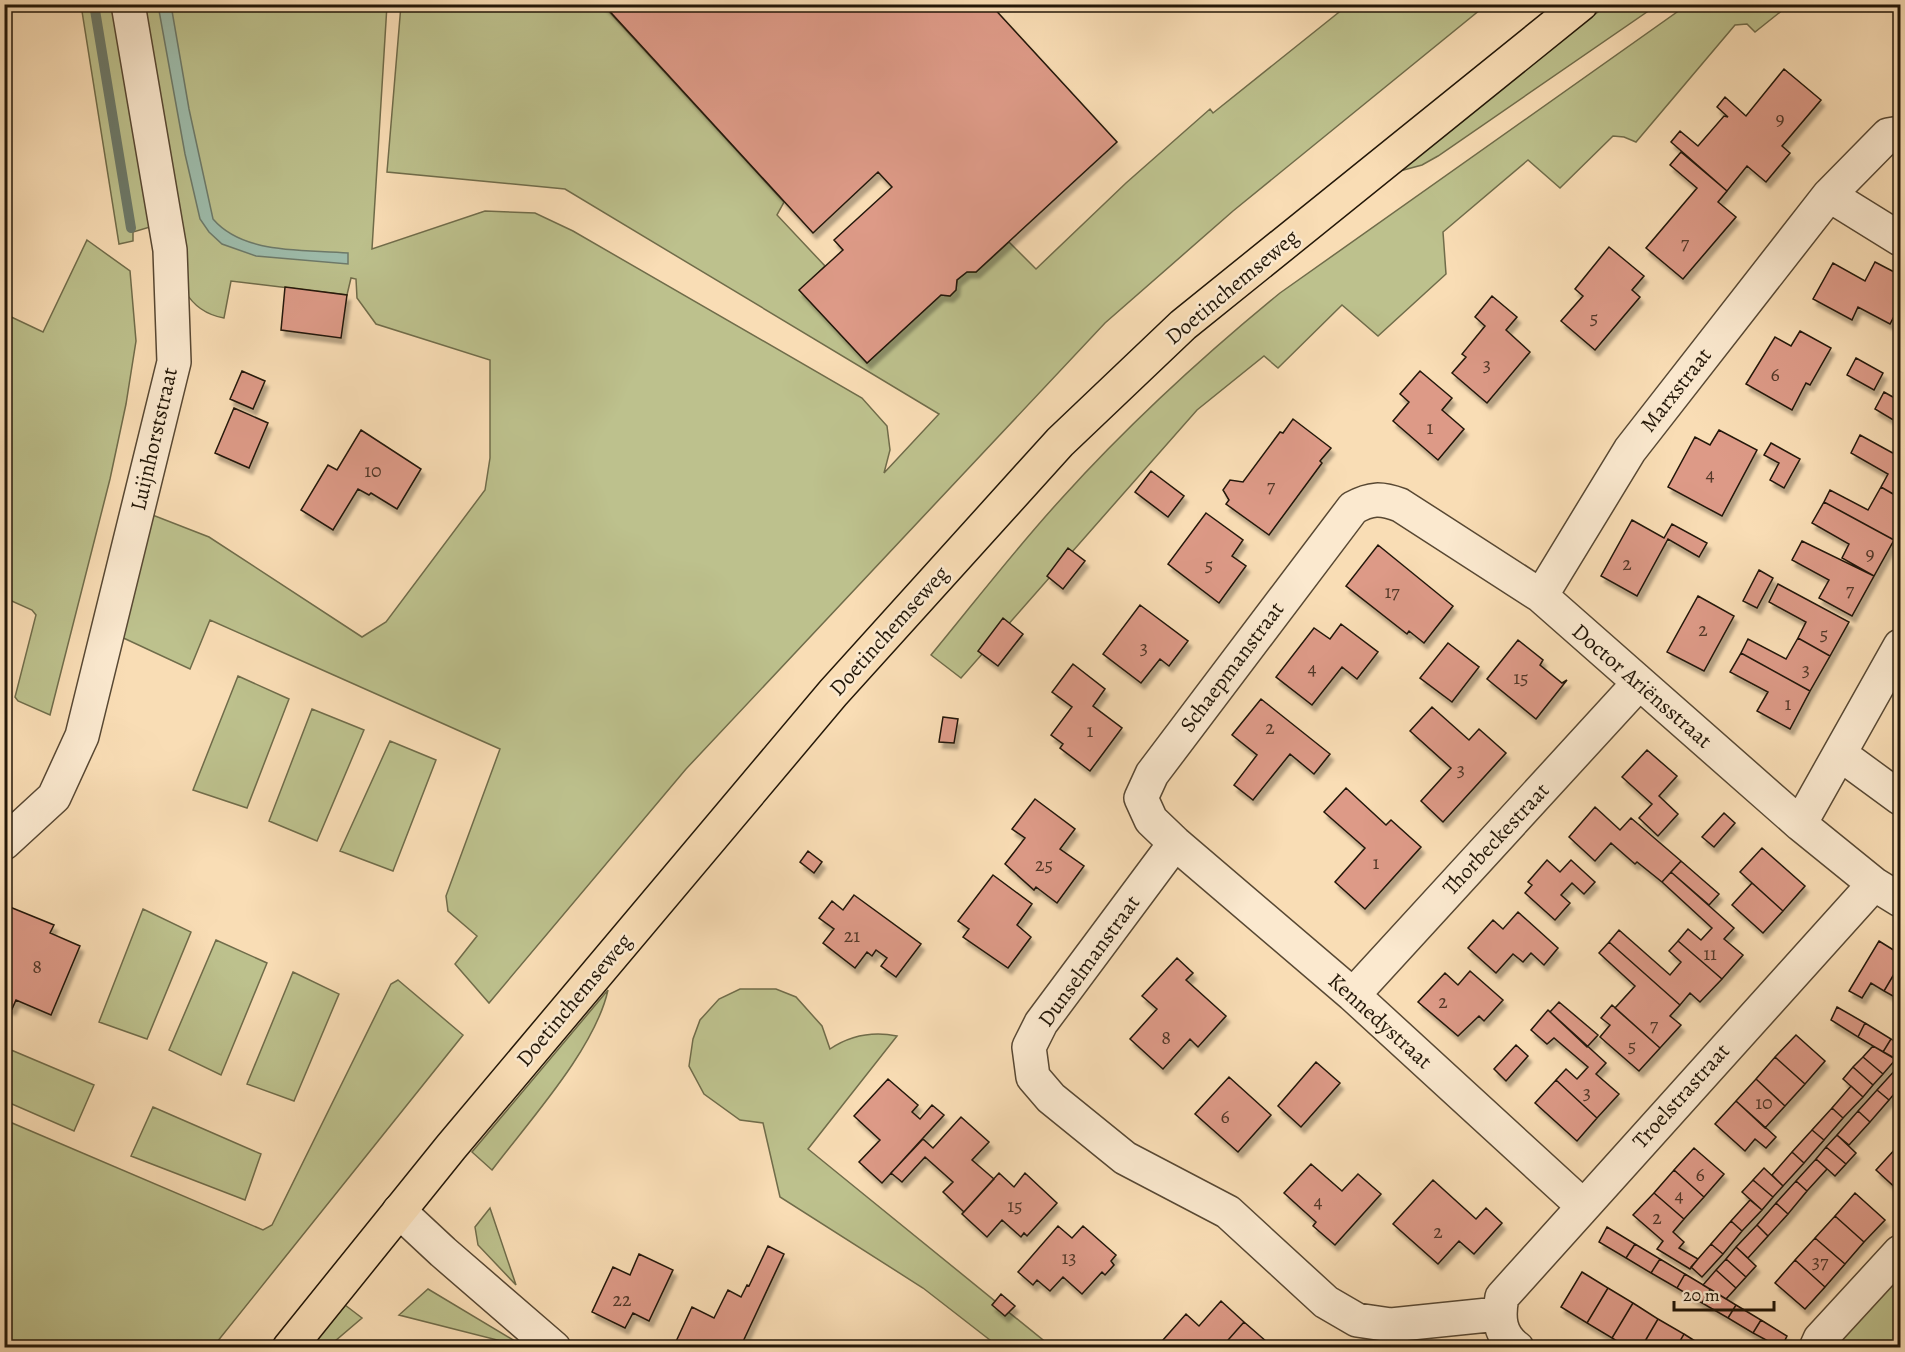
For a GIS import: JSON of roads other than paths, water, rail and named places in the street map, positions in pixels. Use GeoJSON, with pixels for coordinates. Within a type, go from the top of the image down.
{"type":"FeatureCollection","features":[{"type":"Feature","properties":{"kind":"main road","name":"Doetinchemseweg"},"geometry":{"type":"LineString","coordinates":[[289,1347],[399,1211],[833,693],[1060,442],[1183,325],[1581,4]]}},
{"type":"Feature","properties":{"kind":"street","name":"Luijnhorststraat"},"geometry":{"type":"LineString","coordinates":[[4,843],[54,797],[82,736],[174,362],[170,250],[128,4]]}},
{"type":"Feature","properties":{"kind":"street","name":"Marxstraat"},"geometry":{"type":"LineString","coordinates":[[1541,596],[1630,450],[1829,195],[1888,135],[1900,133]]}},
{"type":"Feature","properties":{"kind":"street"},"geometry":{"type":"LineString","coordinates":[[1829,195],[1900,239]]}},
{"type":"Feature","properties":{"kind":"street","name":"Doctor Ariënsstraat"},"geometry":{"type":"LineString","coordinates":[[1368,500],[1383,499],[1400,506],[1541,596],[1800,824],[1887,892]]}},
{"type":"Feature","properties":{"kind":"street","name":"Schaepmanstraat"},"geometry":{"type":"LineString","coordinates":[[1175,843],[1151,820],[1141,798],[1152,774],[1342,520],[1353,508],[1368,500]]}},
{"type":"Feature","properties":{"kind":"street"},"geometry":{"type":"LineString","coordinates":[[1800,824],[1900,646]]}},
{"type":"Feature","properties":{"kind":"street","name":"Thorbeckestraat"},"geometry":{"type":"LineString","coordinates":[[1353,995],[1639,683]]}},
{"type":"Feature","properties":{"kind":"street"},"geometry":{"type":"LineString","coordinates":[[1840,754],[1900,798]]}},
{"type":"Feature","properties":{"kind":"street","name":"Kennedystraat"},"geometry":{"type":"LineString","coordinates":[[1175,843],[1353,995],[1582,1205]]}},
{"type":"Feature","properties":{"kind":"street","name":"Dunselmanstraat"},"geometry":{"type":"LineString","coordinates":[[1175,843],[1041,1023],[1029,1047],[1033,1077],[1051,1098],[1125,1158],[1228,1212],[1326,1302],[1357,1320],[1391,1325],[1498,1314]]}},
{"type":"Feature","properties":{"kind":"street","name":"Troelstrastraat"},"geometry":{"type":"LineString","coordinates":[[1498,1314],[1502,1297],[1582,1205],[1887,892]]}},
{"type":"Feature","properties":{"kind":"street"},"geometry":{"type":"LineString","coordinates":[[399,1211],[554,1347]]}},
{"type":"Feature","properties":{"kind":"street"},"geometry":{"type":"LineString","coordinates":[[1815,1347],[1900,1252]]}},
{"type":"Feature","properties":{"kind":"street"},"geometry":{"type":"LineString","coordinates":[[1498,1314],[1506,1340],[1517,1347]]}},
{"type":"Feature","properties":{"kind":"street"},"geometry":{"type":"LineString","coordinates":[[1391,1325],[1416,1347]]}},
{"type":"Feature","properties":{"kind":"waterway"},"geometry":{"type":"LineString","coordinates":[[94,4],[131,228]]}}]}
